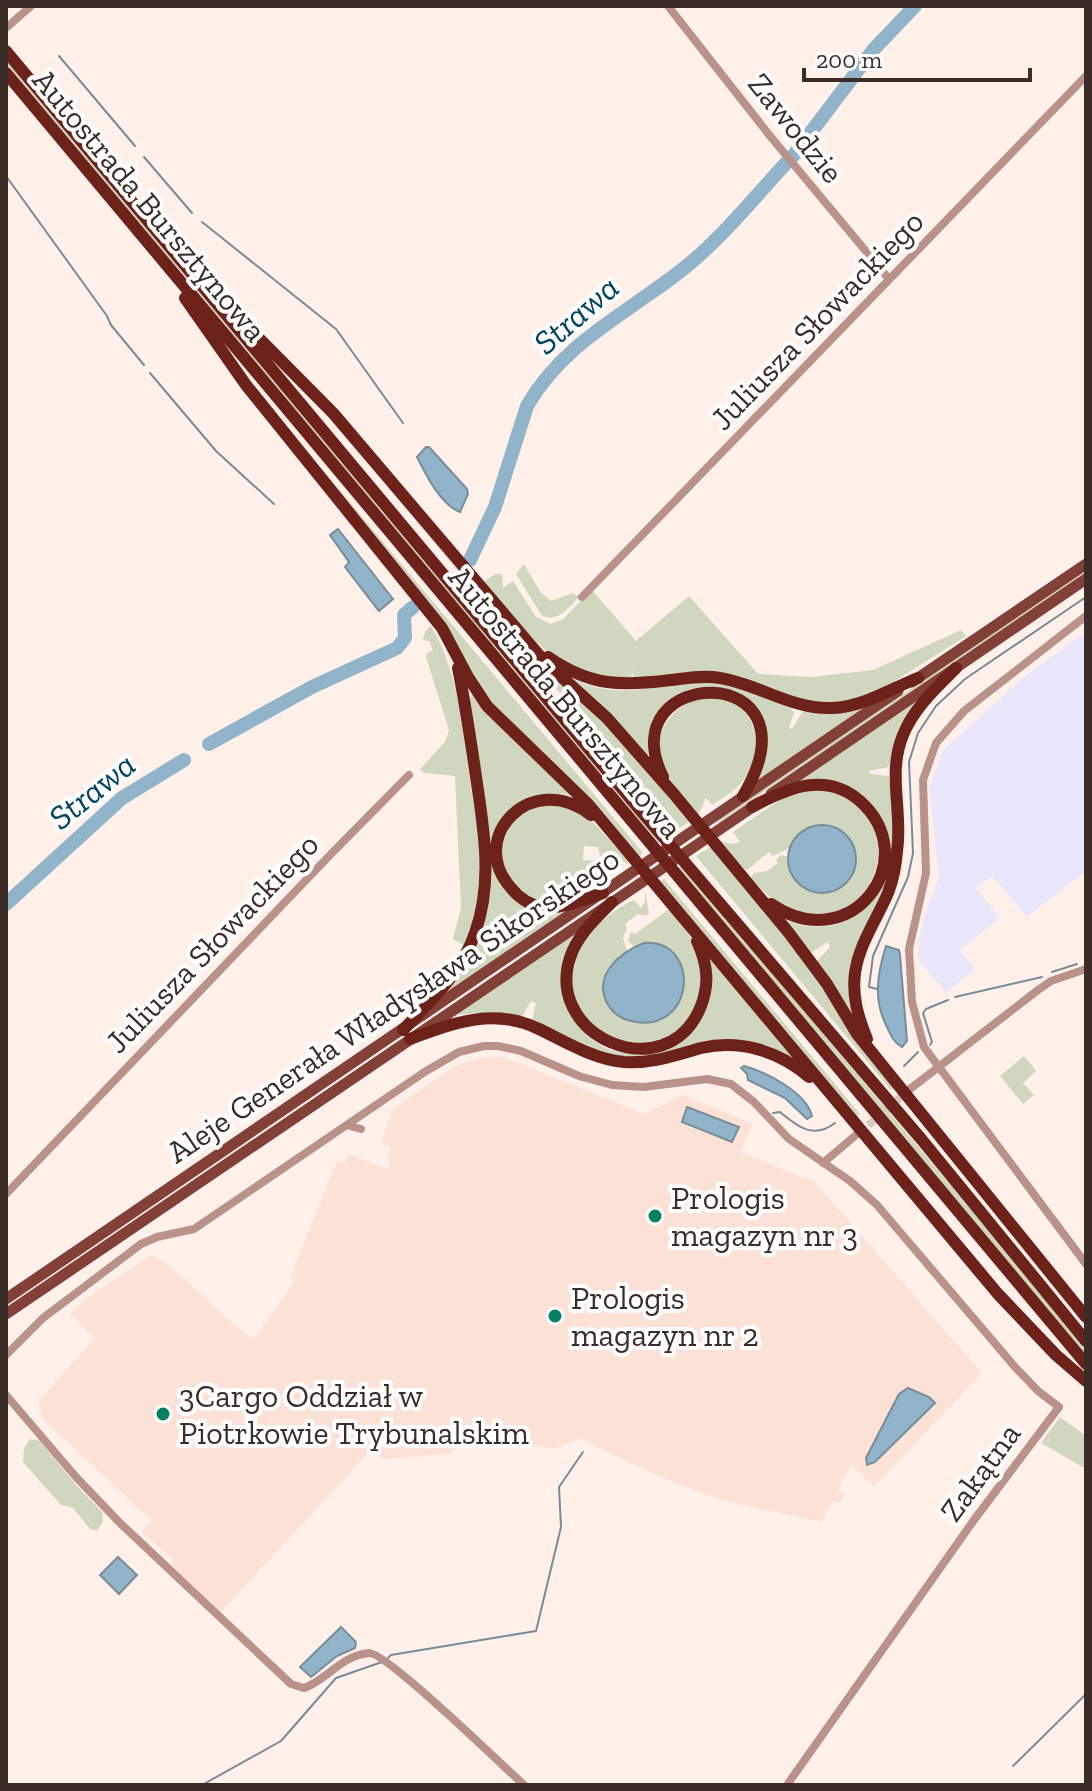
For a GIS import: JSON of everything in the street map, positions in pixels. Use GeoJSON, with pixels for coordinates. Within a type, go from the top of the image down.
{"type":"FeatureCollection","features":[{"type":"Feature","properties":{"kind":"highway","name":"Autostrada Bursztynowa"},"geometry":{"type":"LineString","coordinates":[[6,51],[640,810],[922,1140],[1086,1341]]}},
{"type":"Feature","properties":{"kind":"highway","name":"Autostrada Bursztynowa"},"geometry":{"type":"LineString","coordinates":[[6,73],[1086,1364]]}},
{"type":"Feature","properties":{"kind":"highway"},"geometry":{"type":"LineString","coordinates":[[140,233],[246,385],[442,628],[475,688],[491,710],[566,780],[998,1294],[1056,1355],[1086,1381]]}},
{"type":"Feature","properties":{"kind":"highway"},"geometry":{"type":"LineString","coordinates":[[191,271],[333,413],[554,671],[607,718],[673,793],[811,961],[857,1034],[1086,1317]]}},
{"type":"Feature","properties":{"kind":"highway"},"geometry":{"type":"LineString","coordinates":[[522,635],[557,663],[593,681],[625,685],[716,677],[739,681],[818,708],[859,704],[918,678]]}},
{"type":"Feature","properties":{"kind":"highway"},"geometry":{"type":"LineString","coordinates":[[406,1034],[465,954],[475,933],[486,882],[479,797],[452,646]]}},
{"type":"Feature","properties":{"kind":"highway"},"geometry":{"type":"LineString","coordinates":[[880,1062],[870,1046],[857,1011],[855,974],[862,947],[894,873],[898,847],[894,776],[897,752],[912,717],[956,668]]}},
{"type":"Feature","properties":{"kind":"highway"},"geometry":{"type":"LineString","coordinates":[[673,793],[658,766],[654,748],[657,729],[664,714],[676,701],[705,691],[724,693],[740,701],[753,712],[759,725],[763,742],[761,755],[743,796]]}},
{"type":"Feature","properties":{"kind":"highway"},"geometry":{"type":"LineString","coordinates":[[752,807],[802,786],[823,784],[840,788],[856,798],[878,822],[885,849],[881,875],[875,888],[859,905],[836,918],[819,921],[796,918],[756,892]]}},
{"type":"Feature","properties":{"kind":"highway"},"geometry":{"type":"LineString","coordinates":[[606,828],[571,802],[538,799],[512,815],[500,834],[497,852],[508,884],[527,902],[542,907],[565,906],[607,898]]}},
{"type":"Feature","properties":{"kind":"highway"},"geometry":{"type":"LineString","coordinates":[[607,898],[574,948],[568,966],[567,989],[577,1017],[597,1036],[621,1048],[642,1049],[669,1041],[687,1028],[700,1007],[707,981],[705,961],[695,937],[677,912]]}},
{"type":"Feature","properties":{"kind":"highway"},"geometry":{"type":"LineString","coordinates":[[406,1034],[460,1021],[495,1018],[536,1027],[594,1055],[621,1061],[643,1062],[717,1046],[753,1047],[770,1052],[797,1067],[832,1097]]}},
{"type":"Feature","properties":{"kind":"main road","name":"Aleje Generała Władysława Sikorskiego"},"geometry":{"type":"LineString","coordinates":[[130,1223],[633,880],[728,806],[1086,564]]}},
{"type":"Feature","properties":{"kind":"main road","name":"Aleje Generała Władysława Sikorskiego"},"geometry":{"type":"LineString","coordinates":[[633,880],[716,831],[1086,579]]}},
{"type":"Feature","properties":{"kind":"main road"},"geometry":{"type":"LineString","coordinates":[[6,1299],[130,1223]]}},
{"type":"Feature","properties":{"kind":"main road"},"geometry":{"type":"LineString","coordinates":[[6,1314],[130,1223]]}},
{"type":"Feature","properties":{"kind":"street"},"geometry":{"type":"LineString","coordinates":[[6,28],[31,6]]}},
{"type":"Feature","properties":{"kind":"street","name":"Zawodzie"},"geometry":{"type":"LineString","coordinates":[[668,6],[770,136],[889,279]]}},
{"type":"Feature","properties":{"kind":"street","name":"Juliusza Słowackiego"},"geometry":{"type":"LineString","coordinates":[[582,597],[1086,76]]}},
{"type":"Feature","properties":{"kind":"street"},"geometry":{"type":"LineString","coordinates":[[1086,616],[964,711],[944,732],[930,755],[922,794],[926,873],[911,934],[910,972],[916,1025],[924,1047],[1086,1264]]}},
{"type":"Feature","properties":{"kind":"street","name":"Juliusza Słowackiego"},"geometry":{"type":"LineString","coordinates":[[6,1194],[409,775]]}},
{"type":"Feature","properties":{"kind":"street"},"geometry":{"type":"LineString","coordinates":[[910,1089],[1051,981],[1086,969]]}},
{"type":"Feature","properties":{"kind":"street"},"geometry":{"type":"LineString","coordinates":[[6,1355],[43,1318],[141,1244],[194,1229],[447,1058],[470,1049],[498,1046],[521,1051],[579,1076],[612,1085],[644,1087],[707,1079],[726,1082],[741,1089],[789,1139],[823,1163],[856,1135]]}},
{"type":"Feature","properties":{"kind":"street"},"geometry":{"type":"LineString","coordinates":[[347,1125],[361,1129]]}},
{"type":"Feature","properties":{"kind":"street","name":"Zakątna"},"geometry":{"type":"LineString","coordinates":[[787,1785],[1059,1407],[1015,1367],[877,1205],[823,1163]]}},
{"type":"Feature","properties":{"kind":"street"},"geometry":{"type":"LineString","coordinates":[[6,1395],[119,1522],[291,1684],[299,1689],[310,1686],[346,1661],[369,1653],[384,1660],[524,1785]]}},
{"type":"Feature","properties":{"kind":"shaded area"},"geometry":{"type":"Polygon","coordinates":[[[1084,633],[1086,871],[1027,917],[992,876],[976,888],[1000,918],[960,950],[975,969],[946,993],[918,960],[918,942],[939,878],[929,787],[943,750],[1024,677],[1084,633]]]}},
{"type":"Feature","properties":{"kind":"shaded area"},"geometry":{"type":"Polygon","coordinates":[[[501,1056],[644,1114],[683,1095],[753,1124],[740,1152],[815,1182],[982,1373],[874,1487],[851,1464],[838,1490],[845,1494],[840,1503],[833,1500],[822,1522],[720,1500],[656,1475],[581,1439],[553,1449],[526,1444],[478,1426],[450,1454],[383,1459],[371,1450],[221,1612],[171,1565],[174,1560],[142,1532],[151,1520],[42,1418],[39,1404],[42,1397],[95,1338],[70,1314],[87,1298],[151,1255],[167,1263],[232,1323],[254,1339],[296,1280],[290,1277],[337,1161],[344,1164],[348,1154],[388,1169],[390,1163],[387,1156],[391,1147],[381,1143],[393,1109],[457,1065],[501,1056]]]}},
{"type":"Feature","properties":{"kind":"green space"},"geometry":{"type":"Polygon","coordinates":[[[6,57],[661,841],[657,844],[6,66],[6,57]]]}},
{"type":"Feature","properties":{"kind":"green space"},"geometry":{"type":"Polygon","coordinates":[[[312,396],[608,726],[690,821],[675,831],[312,396]]]}},
{"type":"Feature","properties":{"kind":"green space"},"geometry":{"type":"Polygon","coordinates":[[[291,432],[643,853],[638,857],[577,786],[503,718],[478,687],[452,637],[291,432]]]}},
{"type":"Feature","properties":{"kind":"green space"},"geometry":{"type":"Polygon","coordinates":[[[524,564],[541,593],[551,601],[573,593],[579,597],[558,616],[542,616],[516,574],[524,564]]]}},
{"type":"Feature","properties":{"kind":"green space"},"geometry":{"type":"Polygon","coordinates":[[[1086,570],[1086,574],[718,823],[716,821],[1086,570]]]}},
{"type":"Feature","properties":{"kind":"green space"},"geometry":{"type":"Polygon","coordinates":[[[495,574],[502,574],[503,588],[513,581],[536,617],[551,624],[563,619],[592,590],[636,641],[689,596],[758,674],[812,677],[873,670],[961,630],[966,636],[884,688],[851,701],[830,704],[809,702],[751,683],[634,681],[632,669],[631,681],[607,680],[564,663],[534,640],[484,582],[495,574]]]}},
{"type":"Feature","properties":{"kind":"green space"},"geometry":{"type":"Polygon","coordinates":[[[431,626],[454,682],[479,846],[481,873],[478,901],[464,945],[453,939],[461,908],[455,776],[424,773],[420,769],[445,742],[449,730],[426,657],[433,650],[429,641],[423,640],[431,626]]]}},
{"type":"Feature","properties":{"kind":"green space"},"geometry":{"type":"Polygon","coordinates":[[[563,674],[606,689],[635,690],[693,683],[730,686],[791,708],[794,713],[789,728],[792,729],[803,711],[870,705],[755,782],[767,749],[763,721],[747,701],[723,689],[697,688],[673,698],[655,720],[648,757],[563,674]]]}},
{"type":"Feature","properties":{"kind":"green space"},"geometry":{"type":"Polygon","coordinates":[[[927,692],[899,730],[889,767],[869,771],[870,774],[889,776],[894,829],[887,885],[862,940],[858,1026],[818,964],[817,961],[830,947],[828,942],[810,953],[781,918],[815,927],[844,922],[857,914],[877,890],[887,855],[886,832],[870,803],[861,795],[794,784],[927,692]]]}},
{"type":"Feature","properties":{"kind":"green space"},"geometry":{"type":"Polygon","coordinates":[[[475,693],[573,795],[545,794],[526,801],[494,835],[510,895],[572,907],[438,999],[488,895],[467,700],[475,693]]]}},
{"type":"Feature","properties":{"kind":"green space"},"geometry":{"type":"Polygon","coordinates":[[[698,697],[719,698],[740,707],[752,724],[756,745],[755,756],[743,781],[712,805],[706,798],[698,816],[679,794],[663,767],[660,742],[668,721],[698,697]]]}},
{"type":"Feature","properties":{"kind":"green space"},"geometry":{"type":"Polygon","coordinates":[[[815,789],[839,794],[858,807],[876,834],[878,852],[876,869],[868,886],[842,910],[825,915],[806,915],[782,906],[751,878],[754,873],[767,871],[778,863],[776,860],[781,855],[788,857],[788,860],[855,869],[855,849],[807,828],[790,848],[773,856],[769,852],[747,870],[719,841],[740,842],[733,832],[787,795],[815,789]]]}},
{"type":"Feature","properties":{"kind":"green space"},"geometry":{"type":"Polygon","coordinates":[[[549,802],[585,813],[629,862],[600,856],[598,847],[584,846],[583,860],[621,863],[625,866],[615,863],[608,866],[612,873],[609,877],[576,897],[553,901],[534,898],[519,888],[508,875],[503,859],[504,842],[511,826],[525,812],[549,802]]]}},
{"type":"Feature","properties":{"kind":"green space"},"geometry":{"type":"Polygon","coordinates":[[[712,846],[807,962],[893,1087],[891,1090],[696,856],[712,846]]]}},
{"type":"Feature","properties":{"kind":"green space"},"geometry":{"type":"Polygon","coordinates":[[[682,866],[1086,1346],[1086,1357],[678,869],[682,866]]]}},
{"type":"Feature","properties":{"kind":"green space"},"geometry":{"type":"Polygon","coordinates":[[[664,879],[860,1114],[855,1119],[659,882],[664,879]]]}},
{"type":"Feature","properties":{"kind":"green space"},"geometry":{"type":"Polygon","coordinates":[[[645,891],[649,913],[646,916],[638,914],[625,924],[627,928],[623,938],[627,951],[607,977],[605,992],[611,1009],[669,950],[652,943],[635,947],[628,941],[631,932],[635,934],[669,909],[698,953],[701,991],[687,1020],[679,1029],[663,1038],[629,1042],[597,1029],[584,1017],[575,1002],[571,982],[579,947],[588,934],[629,902],[634,900],[641,908],[645,902],[645,891]]]}},
{"type":"Feature","properties":{"kind":"green space"},"geometry":{"type":"Polygon","coordinates":[[[579,931],[564,960],[562,985],[571,1013],[590,1037],[602,1046],[634,1053],[694,1026],[702,1017],[710,996],[707,952],[796,1060],[755,1043],[635,1059],[597,1052],[532,1021],[536,1003],[531,1001],[522,1017],[495,1012],[454,1015],[579,931]]]}},
{"type":"Feature","properties":{"kind":"green space"},"geometry":{"type":"Polygon","coordinates":[[[1024,1056],[1036,1071],[1023,1083],[1034,1095],[1023,1104],[1000,1076],[1024,1056]]]}},
{"type":"Feature","properties":{"kind":"green space"},"geometry":{"type":"Polygon","coordinates":[[[1060,1417],[1086,1436],[1086,1469],[1041,1443],[1060,1417]]]}},
{"type":"Feature","properties":{"kind":"green space"},"geometry":{"type":"Polygon","coordinates":[[[30,1439],[40,1441],[102,1512],[103,1521],[97,1531],[90,1529],[73,1508],[61,1505],[23,1462],[24,1448],[30,1439]]]}},
{"type":"Feature","properties":{"kind":"water"},"geometry":{"type":"Polygon","coordinates":[[[426,447],[467,489],[468,494],[460,512],[440,496],[417,457],[426,447]]]}},
{"type":"Feature","properties":{"kind":"water"},"geometry":{"type":"Polygon","coordinates":[[[338,529],[393,599],[379,611],[345,567],[349,562],[330,535],[338,529]]]}},
{"type":"Feature","properties":{"kind":"water"},"geometry":{"type":"Polygon","coordinates":[[[822,825],[846,835],[856,859],[846,883],[822,893],[798,883],[788,859],[798,835],[822,825]]]}},
{"type":"Feature","properties":{"kind":"water"},"geometry":{"type":"Polygon","coordinates":[[[644,943],[663,946],[676,956],[683,970],[684,986],[679,1002],[669,1015],[653,1022],[620,1017],[607,1003],[604,993],[603,983],[611,966],[644,943]]]}},
{"type":"Feature","properties":{"kind":"water"},"geometry":{"type":"Polygon","coordinates":[[[886,946],[899,950],[900,955],[907,1041],[902,1047],[891,1036],[878,997],[880,967],[886,946]]]}},
{"type":"Feature","properties":{"kind":"water"},"geometry":{"type":"Polygon","coordinates":[[[744,1066],[774,1078],[794,1091],[812,1116],[807,1119],[785,1098],[748,1080],[741,1068],[744,1066]]]}},
{"type":"Feature","properties":{"kind":"water"},"geometry":{"type":"Polygon","coordinates":[[[687,1107],[739,1127],[732,1142],[682,1122],[687,1107]]]}},
{"type":"Feature","properties":{"kind":"water"},"geometry":{"type":"Polygon","coordinates":[[[908,1388],[935,1403],[875,1462],[867,1465],[866,1458],[899,1394],[908,1388]]]}},
{"type":"Feature","properties":{"kind":"water"},"geometry":{"type":"Polygon","coordinates":[[[118,1557],[137,1575],[119,1594],[100,1575],[118,1557]]]}},
{"type":"Feature","properties":{"kind":"water"},"geometry":{"type":"Polygon","coordinates":[[[341,1627],[356,1642],[355,1648],[337,1656],[311,1677],[300,1667],[341,1627]]]}},
{"type":"Feature","properties":{"kind":"waterway","name":"Strawa"},"geometry":{"type":"LineString","coordinates":[[793,156],[874,49],[915,6]]}},
{"type":"Feature","properties":{"kind":"waterway"},"geometry":{"type":"LineString","coordinates":[[59,56],[135,146]]}},
{"type":"Feature","properties":{"kind":"waterway"},"geometry":{"type":"LineString","coordinates":[[144,157],[192,213]]}},
{"type":"Feature","properties":{"kind":"waterway","name":"Strawa"},"geometry":{"type":"LineString","coordinates":[[470,560],[495,507],[527,406],[543,383],[580,345],[688,265],[787,162]]}},
{"type":"Feature","properties":{"kind":"waterway"},"geometry":{"type":"LineString","coordinates":[[6,176],[111,325],[144,365]]}},
{"type":"Feature","properties":{"kind":"waterway"},"geometry":{"type":"LineString","coordinates":[[202,222],[336,329],[403,423]]}},
{"type":"Feature","properties":{"kind":"waterway"},"geometry":{"type":"LineString","coordinates":[[150,373],[216,451],[274,504]]}},
{"type":"Feature","properties":{"kind":"waterway"},"geometry":{"type":"LineString","coordinates":[[877,989],[869,987],[873,956],[908,877],[913,853],[909,762],[918,733],[936,706],[965,679],[1086,597]]}},
{"type":"Feature","properties":{"kind":"waterway","name":"Strawa"},"geometry":{"type":"LineString","coordinates":[[209,744],[312,687],[397,648],[405,638],[404,615],[413,607]]}},
{"type":"Feature","properties":{"kind":"waterway","name":"Strawa"},"geometry":{"type":"LineString","coordinates":[[6,904],[122,798],[184,760]]}},
{"type":"Feature","properties":{"kind":"waterway"},"geometry":{"type":"LineString","coordinates":[[1052,972],[1077,964]]}},
{"type":"Feature","properties":{"kind":"waterway"},"geometry":{"type":"LineString","coordinates":[[955,997],[1042,977]]}},
{"type":"Feature","properties":{"kind":"waterway"},"geometry":{"type":"LineString","coordinates":[[930,1045],[932,1042],[923,1013],[948,1000]]}},
{"type":"Feature","properties":{"kind":"waterway"},"geometry":{"type":"LineString","coordinates":[[904,1066],[918,1052]]}},
{"type":"Feature","properties":{"kind":"waterway"},"geometry":{"type":"LineString","coordinates":[[773,1113],[780,1112],[812,1131],[835,1123]]}},
{"type":"Feature","properties":{"kind":"waterway"},"geometry":{"type":"LineString","coordinates":[[387,1659],[391,1655],[536,1631],[561,1527],[559,1487],[583,1452]]}},
{"type":"Feature","properties":{"kind":"waterway"},"geometry":{"type":"LineString","coordinates":[[202,1785],[281,1741],[336,1678],[382,1662]]}},
{"type":"Feature","properties":{"kind":"waterway"},"geometry":{"type":"LineString","coordinates":[[1013,1766],[1086,1694]]}},
{"type":"Feature","properties":{"kind":"tunnel"},"geometry":{"type":"LineString","coordinates":[[859,1133],[907,1092]]}},
{"type":"Feature","properties":{"kind":"place","name":"Prologis magazyn nr 3"},"geometry":{"type":"Point","coordinates":[655,1216]}},
{"type":"Feature","properties":{"kind":"place","name":"Prologis magazyn nr 2"},"geometry":{"type":"Point","coordinates":[555,1316]}},
{"type":"Feature","properties":{"kind":"place","name":"3Cargo Oddział w Piotrkowie Trybunalskim"},"geometry":{"type":"Point","coordinates":[163,1414]}}]}
